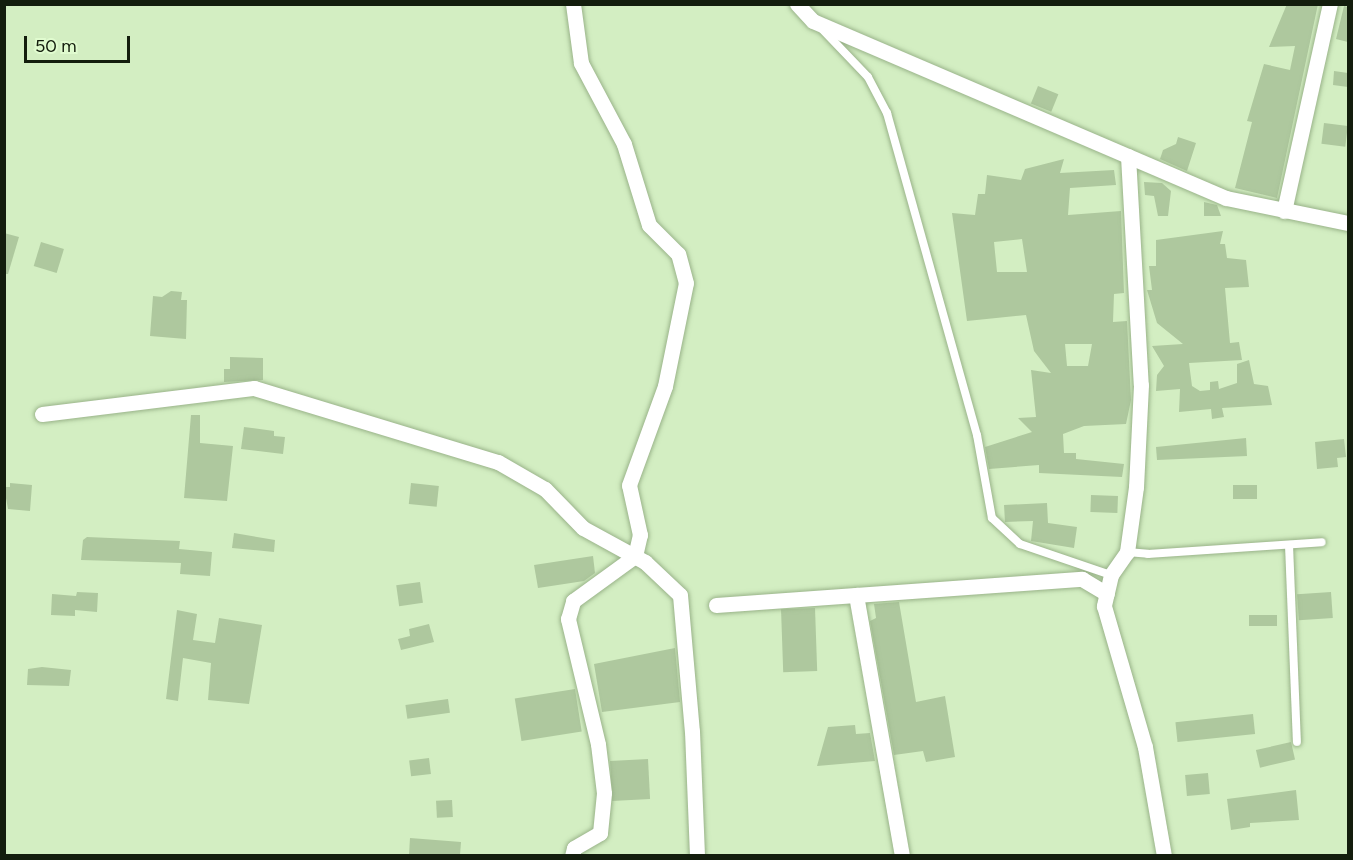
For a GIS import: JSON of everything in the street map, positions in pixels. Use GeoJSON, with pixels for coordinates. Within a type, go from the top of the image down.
{"type":"FeatureCollection","features":[{"type":"Feature","properties":{"kind":"street"},"geometry":{"type":"LineString","coordinates":[[572,855],[574,848],[600,833],[604,793],[598,744],[568,618],[573,601],[635,556],[640,535],[629,485],[665,386],[686,283],[678,254],[649,225],[624,144],[581,63],[573,4]]}},
{"type":"Feature","properties":{"kind":"street"},"geometry":{"type":"LineString","coordinates":[[797,4],[813,21],[1226,198],[1348,223]]}},
{"type":"Feature","properties":{"kind":"street"},"geometry":{"type":"LineString","coordinates":[[1284,211],[1330,4]]}},
{"type":"Feature","properties":{"kind":"street"},"geometry":{"type":"LineString","coordinates":[[1128,156],[1141,385],[1136,487],[1127,552],[1111,575],[1104,606],[1145,747],[1164,855]]}},
{"type":"Feature","properties":{"kind":"street"},"geometry":{"type":"LineString","coordinates":[[42,414],[254,388],[281,393],[498,462],[546,489],[583,528],[635,556],[680,595],[692,731],[698,855]]}},
{"type":"Feature","properties":{"kind":"street"},"geometry":{"type":"LineString","coordinates":[[716,605],[1082,579],[1107,594]]}},
{"type":"Feature","properties":{"kind":"street"},"geometry":{"type":"LineString","coordinates":[[856,595],[902,855]]}},
{"type":"Feature","properties":{"kind":"lane"},"geometry":{"type":"LineString","coordinates":[[813,21],[868,77],[887,112],[977,435],[992,519],[1020,544],[1111,575]]}},
{"type":"Feature","properties":{"kind":"lane"},"geometry":{"type":"LineString","coordinates":[[1127,552],[1148,554],[1322,542]]}},
{"type":"Feature","properties":{"kind":"lane"},"geometry":{"type":"LineString","coordinates":[[1288,545],[1297,742]]}},
{"type":"Feature","properties":{"kind":"building"},"geometry":{"type":"Polygon","coordinates":[[[1287,4],[1318,4],[1277,198],[1235,188],[1252,122],[1247,121],[1264,64],[1290,70],[1295,46],[1269,47],[1287,4]]]}},
{"type":"Feature","properties":{"kind":"building"},"geometry":{"type":"Polygon","coordinates":[[[1344,6],[1348,7],[1348,42],[1336,39],[1344,6]]]}},
{"type":"Feature","properties":{"kind":"building"},"geometry":{"type":"Polygon","coordinates":[[[1334,71],[1348,73],[1348,87],[1333,85],[1334,71]]]}},
{"type":"Feature","properties":{"kind":"building"},"geometry":{"type":"Polygon","coordinates":[[[1038,86],[1058,94],[1051,112],[1031,104],[1038,86]]]}},
{"type":"Feature","properties":{"kind":"building"},"geometry":{"type":"Polygon","coordinates":[[[1324,123],[1348,126],[1345,147],[1321,144],[1324,123]]]}},
{"type":"Feature","properties":{"kind":"building"},"geometry":{"type":"Polygon","coordinates":[[[1178,137],[1196,143],[1187,171],[1160,159],[1163,150],[1176,144],[1178,137]]]}},
{"type":"Feature","properties":{"kind":"building"},"geometry":{"type":"Polygon","coordinates":[[[1064,159],[1060,173],[1114,170],[1116,185],[1070,188],[1068,215],[1121,211],[1124,293],[1114,294],[1113,322],[1127,321],[1131,400],[1126,424],[1084,426],[1063,434],[1064,453],[1076,453],[1076,459],[1124,464],[1122,477],[1039,473],[1039,465],[989,469],[985,447],[1032,432],[1018,418],[1036,417],[1031,370],[1051,373],[1034,351],[1026,315],[967,321],[952,213],[975,215],[978,194],[985,194],[987,175],[1021,180],[1025,169],[1064,159]],[[1022,239],[994,242],[997,272],[1027,272],[1022,239]],[[1065,344],[1067,366],[1088,366],[1092,344],[1065,344]]]}},
{"type":"Feature","properties":{"kind":"building"},"geometry":{"type":"Polygon","coordinates":[[[1144,182],[1162,183],[1171,191],[1168,216],[1158,216],[1154,196],[1145,195],[1144,182]]]}},
{"type":"Feature","properties":{"kind":"building"},"geometry":{"type":"Polygon","coordinates":[[[1204,202],[1217,205],[1221,216],[1204,216],[1204,202]]]}},
{"type":"Feature","properties":{"kind":"building"},"geometry":{"type":"Polygon","coordinates":[[[1223,231],[1220,244],[1225,244],[1227,258],[1246,260],[1249,287],[1225,288],[1230,343],[1239,342],[1242,360],[1189,363],[1192,386],[1200,391],[1210,390],[1210,382],[1218,381],[1219,389],[1237,383],[1237,364],[1249,360],[1254,384],[1268,386],[1272,405],[1222,408],[1224,417],[1212,419],[1211,409],[1179,412],[1180,389],[1156,391],[1157,375],[1164,366],[1152,346],[1183,344],[1157,323],[1147,290],[1152,290],[1149,266],[1156,266],[1156,240],[1223,231]]]}},
{"type":"Feature","properties":{"kind":"building"},"geometry":{"type":"Polygon","coordinates":[[[4,233],[19,237],[8,274],[4,274],[4,233]]]}},
{"type":"Feature","properties":{"kind":"building"},"geometry":{"type":"Polygon","coordinates":[[[41,242],[64,249],[57,273],[34,266],[41,242]]]}},
{"type":"Feature","properties":{"kind":"building"},"geometry":{"type":"Polygon","coordinates":[[[171,291],[182,292],[181,300],[187,300],[186,339],[150,336],[153,296],[162,297],[171,291]]]}},
{"type":"Feature","properties":{"kind":"building"},"geometry":{"type":"Polygon","coordinates":[[[230,357],[263,358],[263,380],[224,382],[224,369],[230,369],[230,357]]]}},
{"type":"Feature","properties":{"kind":"building"},"geometry":{"type":"Polygon","coordinates":[[[191,415],[200,415],[200,443],[233,446],[227,501],[184,498],[191,415]]]}},
{"type":"Feature","properties":{"kind":"building"},"geometry":{"type":"Polygon","coordinates":[[[244,427],[274,431],[274,436],[285,437],[283,454],[241,449],[244,427]]]}},
{"type":"Feature","properties":{"kind":"building"},"geometry":{"type":"Polygon","coordinates":[[[1246,438],[1247,456],[1157,460],[1156,447],[1246,438]]]}},
{"type":"Feature","properties":{"kind":"building"},"geometry":{"type":"Polygon","coordinates":[[[1344,439],[1346,457],[1337,458],[1338,467],[1317,469],[1315,442],[1344,439]]]}},
{"type":"Feature","properties":{"kind":"building"},"geometry":{"type":"Polygon","coordinates":[[[10,483],[32,485],[30,511],[8,509],[4,487],[10,487],[10,483]]]}},
{"type":"Feature","properties":{"kind":"building"},"geometry":{"type":"Polygon","coordinates":[[[411,483],[439,486],[437,507],[409,504],[411,483]]]}},
{"type":"Feature","properties":{"kind":"building"},"geometry":{"type":"Polygon","coordinates":[[[1233,485],[1257,485],[1257,499],[1233,499],[1233,485]]]}},
{"type":"Feature","properties":{"kind":"building"},"geometry":{"type":"Polygon","coordinates":[[[1091,495],[1118,496],[1117,513],[1090,512],[1091,495]]]}},
{"type":"Feature","properties":{"kind":"building"},"geometry":{"type":"Polygon","coordinates":[[[1047,503],[1048,523],[1077,527],[1074,548],[1031,541],[1033,521],[1005,522],[1004,505],[1047,503]]]}},
{"type":"Feature","properties":{"kind":"building"},"geometry":{"type":"Polygon","coordinates":[[[234,533],[275,540],[274,552],[232,548],[234,533]]]}},
{"type":"Feature","properties":{"kind":"building"},"geometry":{"type":"Polygon","coordinates":[[[87,537],[180,541],[179,549],[212,552],[210,576],[180,574],[181,563],[81,560],[83,540],[87,537]]]}},
{"type":"Feature","properties":{"kind":"building"},"geometry":{"type":"Polygon","coordinates":[[[593,556],[595,573],[584,581],[538,588],[534,565],[593,556]]]}},
{"type":"Feature","properties":{"kind":"building"},"geometry":{"type":"Polygon","coordinates":[[[420,582],[423,603],[399,606],[396,585],[420,582]]]}},
{"type":"Feature","properties":{"kind":"building"},"geometry":{"type":"Polygon","coordinates":[[[77,592],[98,593],[97,612],[75,610],[75,616],[51,615],[52,594],[76,596],[77,592]]]}},
{"type":"Feature","properties":{"kind":"building"},"geometry":{"type":"Polygon","coordinates":[[[1331,592],[1333,618],[1299,620],[1297,594],[1331,592]]]}},
{"type":"Feature","properties":{"kind":"building"},"geometry":{"type":"Polygon","coordinates":[[[899,602],[916,702],[945,696],[955,757],[926,762],[923,751],[894,755],[870,621],[876,618],[874,604],[899,602]]]}},
{"type":"Feature","properties":{"kind":"building"},"geometry":{"type":"Polygon","coordinates":[[[815,608],[817,671],[783,672],[781,609],[815,608]]]}},
{"type":"Feature","properties":{"kind":"building"},"geometry":{"type":"Polygon","coordinates":[[[177,610],[197,614],[193,640],[215,643],[219,618],[262,625],[249,704],[208,700],[211,663],[183,658],[178,701],[166,699],[177,610]]]}},
{"type":"Feature","properties":{"kind":"building"},"geometry":{"type":"Polygon","coordinates":[[[1249,615],[1277,615],[1277,626],[1249,626],[1249,615]]]}},
{"type":"Feature","properties":{"kind":"building"},"geometry":{"type":"Polygon","coordinates":[[[429,624],[434,642],[401,650],[398,639],[410,636],[409,629],[429,624]]]}},
{"type":"Feature","properties":{"kind":"building"},"geometry":{"type":"Polygon","coordinates":[[[675,648],[680,702],[602,712],[594,664],[675,648]]]}},
{"type":"Feature","properties":{"kind":"building"},"geometry":{"type":"Polygon","coordinates":[[[42,667],[71,670],[69,686],[27,685],[28,669],[42,667]]]}},
{"type":"Feature","properties":{"kind":"building"},"geometry":{"type":"Polygon","coordinates":[[[575,689],[582,731],[521,741],[515,699],[575,689]]]}},
{"type":"Feature","properties":{"kind":"building"},"geometry":{"type":"Polygon","coordinates":[[[448,699],[450,713],[407,719],[405,705],[448,699]]]}},
{"type":"Feature","properties":{"kind":"building"},"geometry":{"type":"Polygon","coordinates":[[[1253,714],[1255,734],[1178,742],[1175,722],[1253,714]]]}},
{"type":"Feature","properties":{"kind":"building"},"geometry":{"type":"Polygon","coordinates":[[[855,725],[856,734],[870,733],[875,761],[817,766],[828,727],[855,725]]]}},
{"type":"Feature","properties":{"kind":"building"},"geometry":{"type":"Polygon","coordinates":[[[1291,742],[1295,760],[1260,768],[1256,750],[1291,742]]]}},
{"type":"Feature","properties":{"kind":"building"},"geometry":{"type":"Polygon","coordinates":[[[429,758],[431,774],[411,776],[409,760],[429,758]]]}},
{"type":"Feature","properties":{"kind":"building"},"geometry":{"type":"Polygon","coordinates":[[[648,759],[650,799],[612,801],[610,761],[648,759]]]}},
{"type":"Feature","properties":{"kind":"building"},"geometry":{"type":"Polygon","coordinates":[[[1208,773],[1210,794],[1187,796],[1185,775],[1208,773]]]}},
{"type":"Feature","properties":{"kind":"building"},"geometry":{"type":"Polygon","coordinates":[[[1296,790],[1299,820],[1250,823],[1250,827],[1231,830],[1227,799],[1296,790]]]}},
{"type":"Feature","properties":{"kind":"building"},"geometry":{"type":"Polygon","coordinates":[[[452,800],[453,817],[437,818],[436,801],[452,800]]]}},
{"type":"Feature","properties":{"kind":"building"},"geometry":{"type":"Polygon","coordinates":[[[410,838],[461,842],[460,855],[409,855],[410,838]]]}}]}
